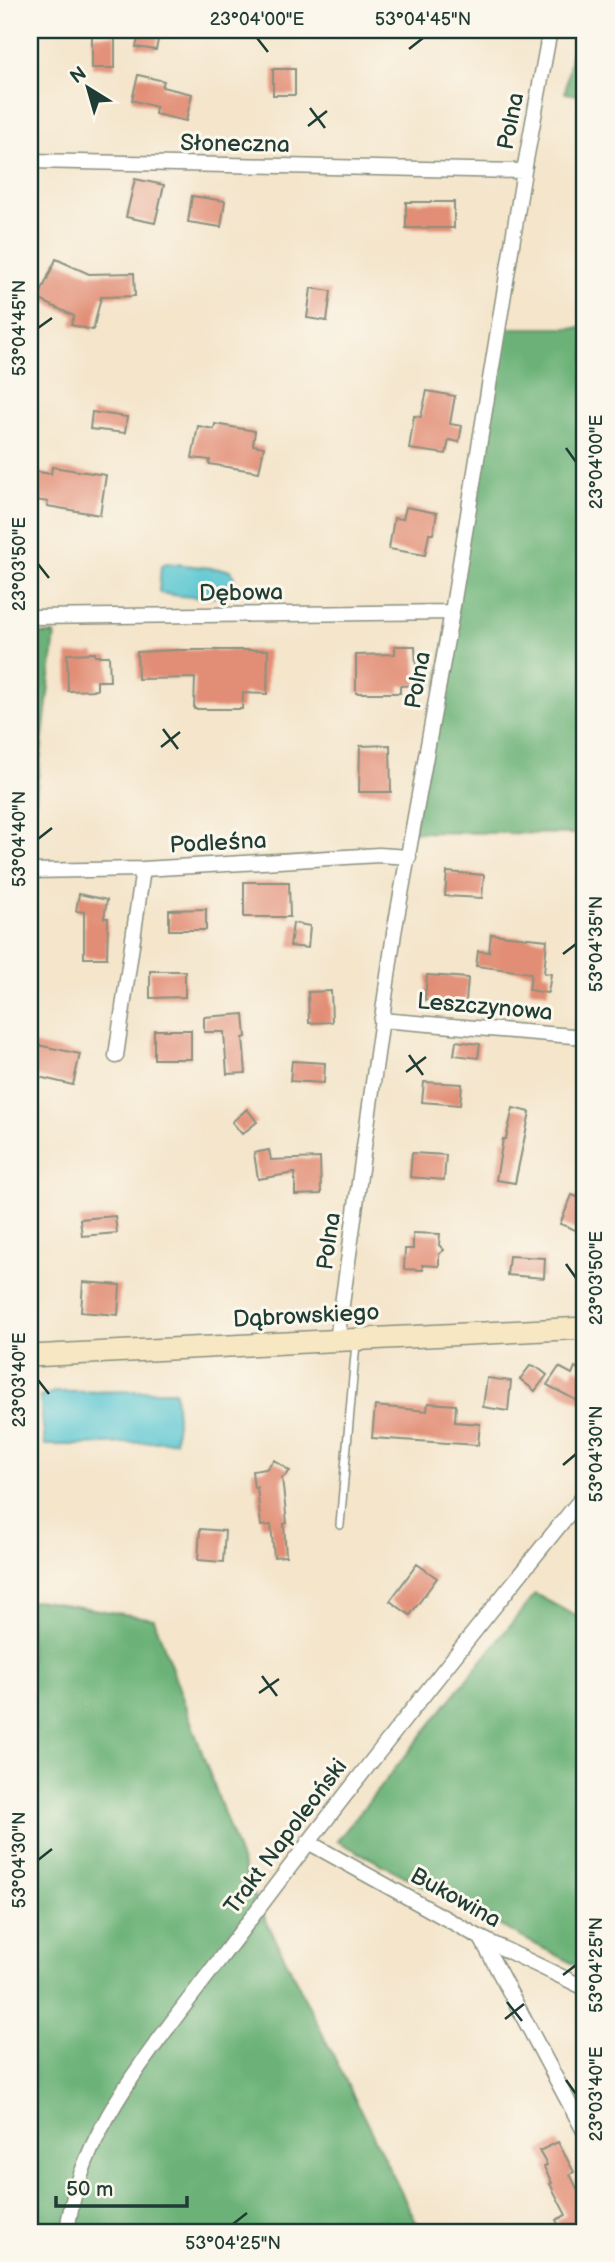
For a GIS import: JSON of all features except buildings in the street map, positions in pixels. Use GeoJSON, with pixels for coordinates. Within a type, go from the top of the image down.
{"type":"FeatureCollection","features":[{"type":"Feature","properties":{"kind":"street","name":"Polna"},"geometry":{"type":"LineString","coordinates":[[347,1340],[381,1020],[394,933],[452,612],[524,171],[550,30]]}},
{"type":"Feature","properties":{"kind":"street","name":"Słoneczna"},"geometry":{"type":"LineString","coordinates":[[30,161],[524,171]]}},
{"type":"Feature","properties":{"kind":"street","name":"Dębowa"},"geometry":{"type":"LineString","coordinates":[[30,617],[452,612]]}},
{"type":"Feature","properties":{"kind":"street","name":"Podleśna"},"geometry":{"type":"LineString","coordinates":[[30,871],[144,869],[379,855],[409,857]]}},
{"type":"Feature","properties":{"kind":"street"},"geometry":{"type":"LineString","coordinates":[[116,1056],[144,869]]}},
{"type":"Feature","properties":{"kind":"street","name":"Leszczynowa"},"geometry":{"type":"LineString","coordinates":[[381,1020],[585,1037]]}},
{"type":"Feature","properties":{"kind":"street","name":"Dąbrowskiego"},"geometry":{"type":"LineString","coordinates":[[30,1356],[585,1328]]}},
{"type":"Feature","properties":{"kind":"street","name":"Trakt Napoleoński"},"geometry":{"type":"LineString","coordinates":[[67,2232],[69,2213],[85,2160],[140,2065],[308,1842],[585,1494]]}},
{"type":"Feature","properties":{"kind":"street","name":"Bukowina"},"geometry":{"type":"LineString","coordinates":[[308,1842],[481,1938],[585,1988]]}},
{"type":"Feature","properties":{"kind":"street"},"geometry":{"type":"LineString","coordinates":[[481,1938],[585,2133]]}},
{"type":"Feature","properties":{"kind":"lane"},"geometry":{"type":"LineString","coordinates":[[340,1525],[347,1340]]}},
{"type":"Feature","properties":{"kind":"green space"},"geometry":{"type":"Polygon","coordinates":[[[575,30],[585,30],[585,96],[565,93],[575,30]]]}},
{"type":"Feature","properties":{"kind":"green space"},"geometry":{"type":"Polygon","coordinates":[[[498,328],[585,328],[585,834],[413,832],[498,328]]]}},
{"type":"Feature","properties":{"kind":"green space"},"geometry":{"type":"Polygon","coordinates":[[[30,634],[55,634],[30,846],[30,634]]]}},
{"type":"Feature","properties":{"kind":"green space"},"geometry":{"type":"Polygon","coordinates":[[[535,1594],[585,1621],[585,1970],[337,1841],[535,1594]]]}},
{"type":"Feature","properties":{"kind":"green space"},"geometry":{"type":"Polygon","coordinates":[[[37,1600],[154,1619],[253,1894],[421,2232],[30,2232],[30,1602],[37,1600]]]}},
{"type":"Feature","properties":{"kind":"water"},"geometry":{"type":"Polygon","coordinates":[[[166,563],[230,570],[234,576],[230,593],[206,597],[160,593],[161,566],[166,563]]]}},
{"type":"Feature","properties":{"kind":"water"},"geometry":{"type":"Polygon","coordinates":[[[175,1391],[175,1441],[45,1445],[40,1397],[54,1392],[175,1391]]]}}]}
